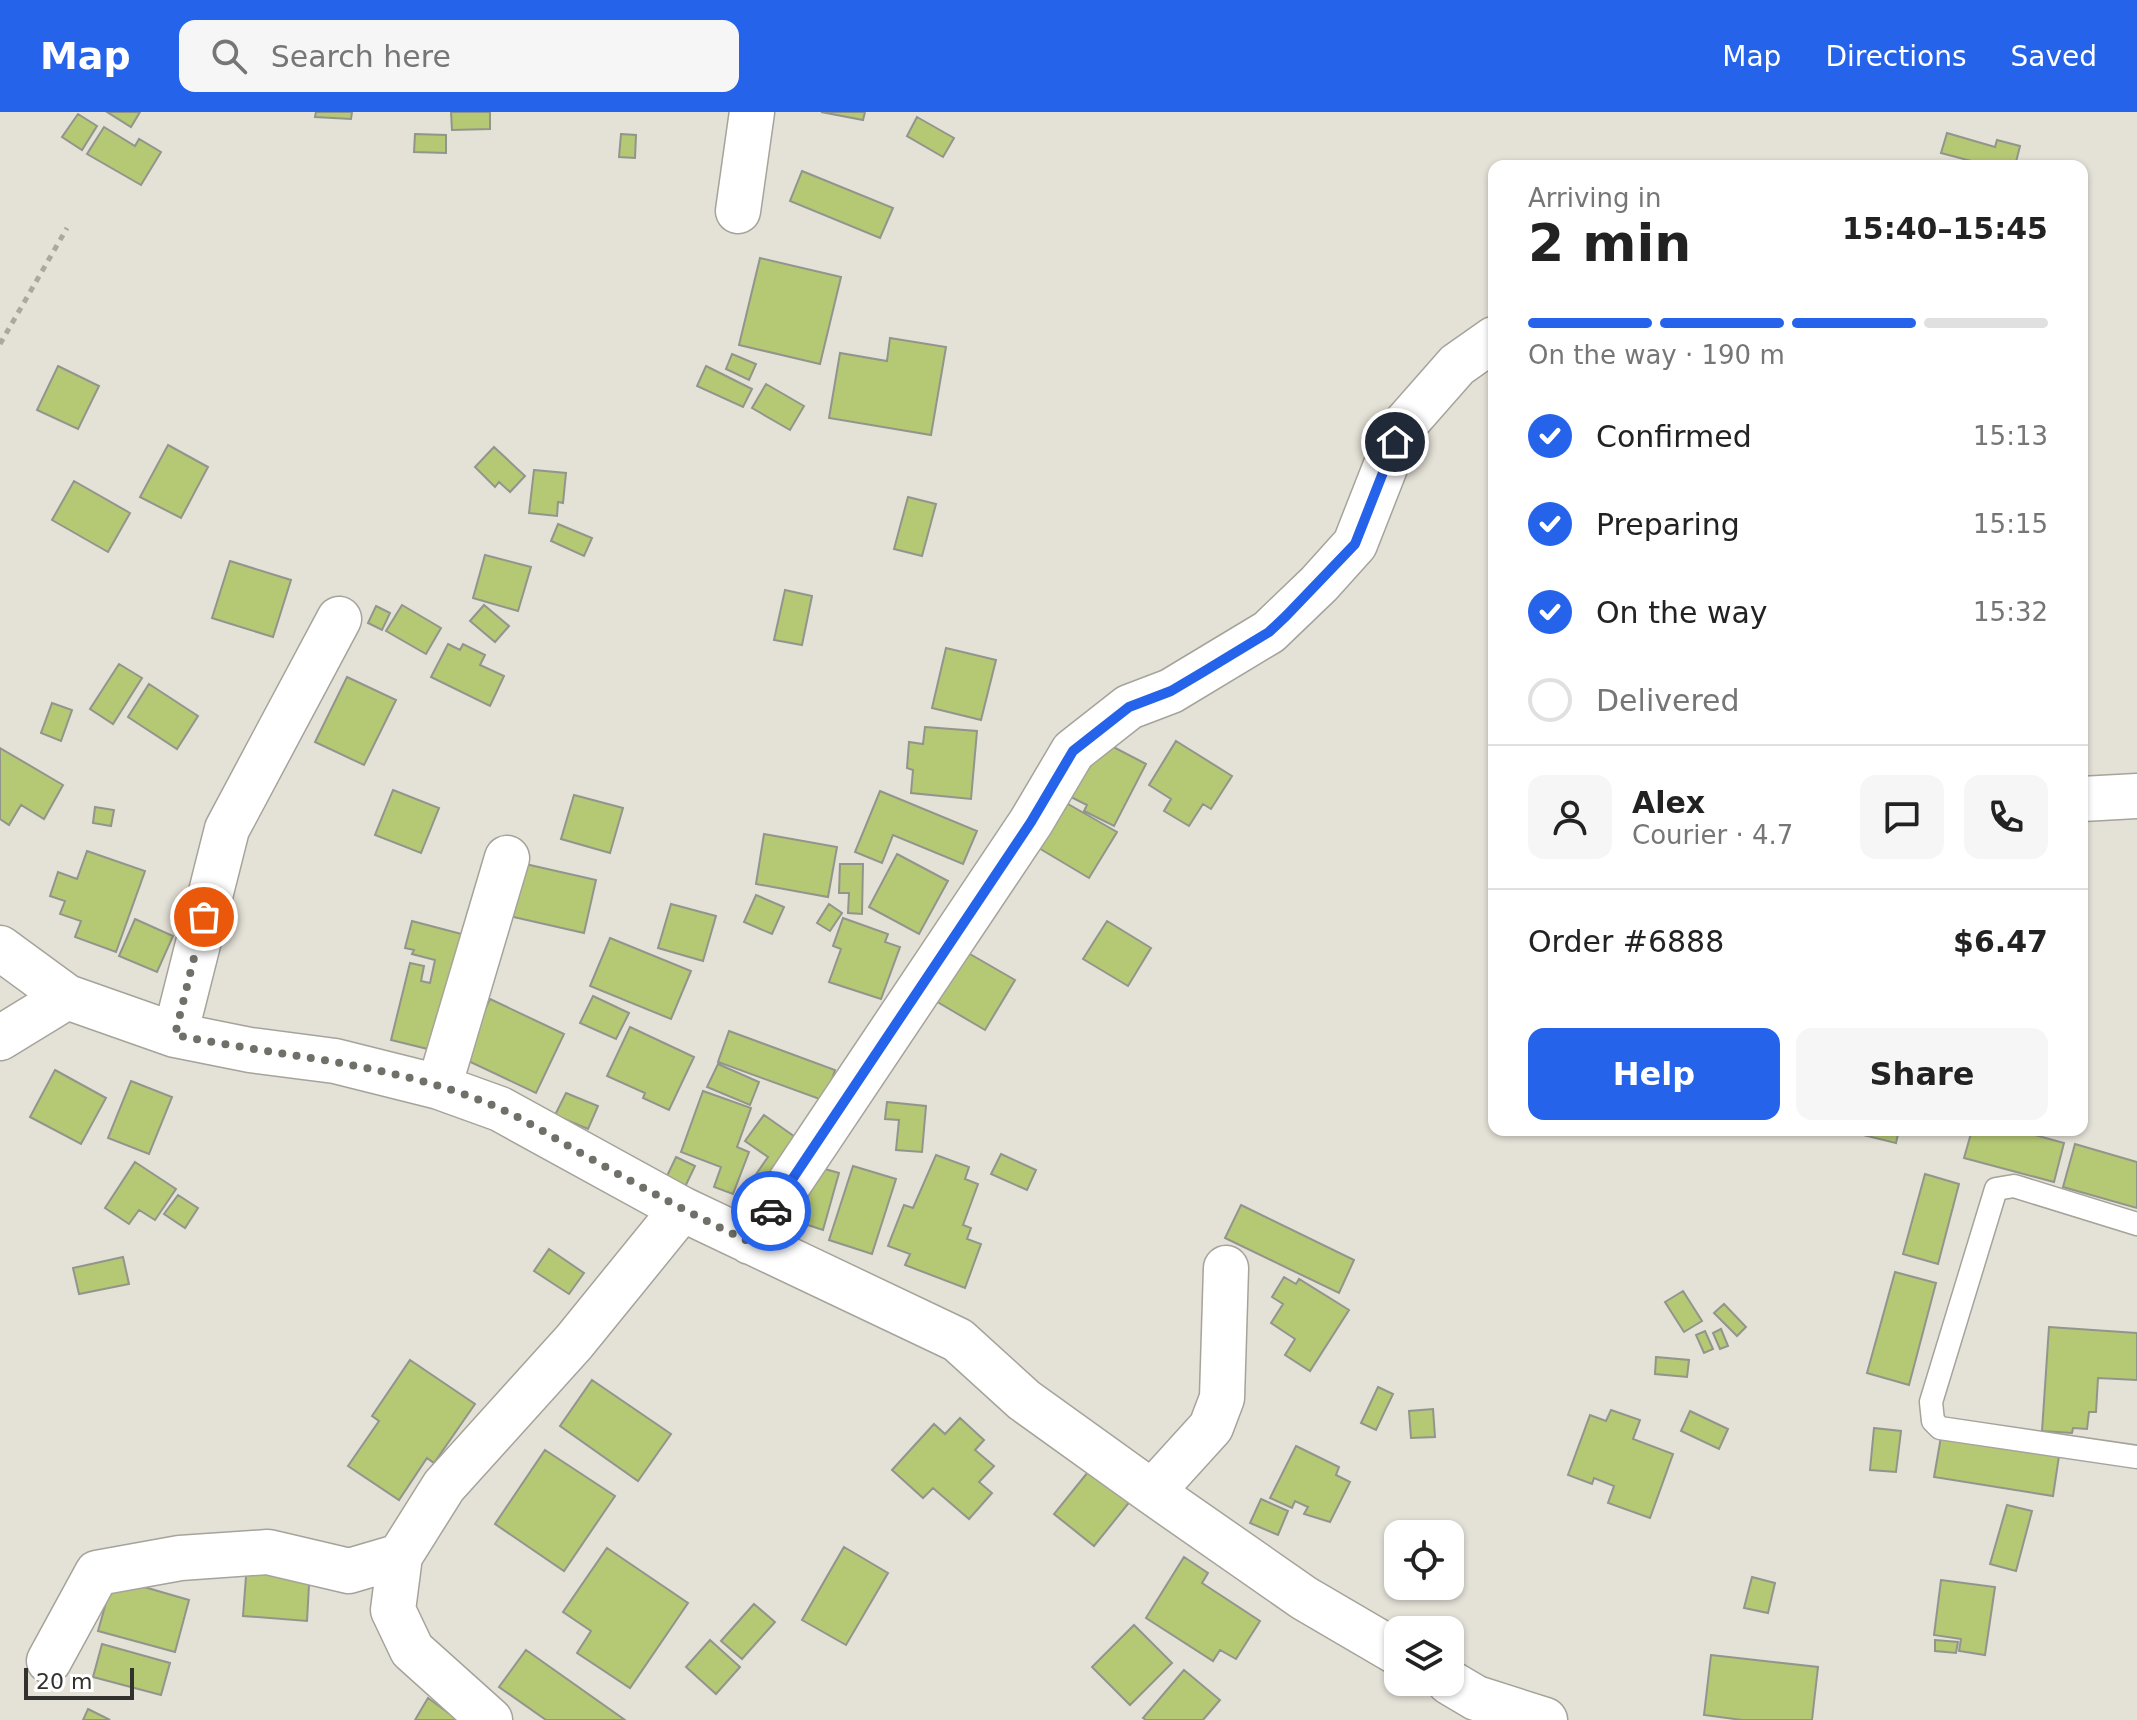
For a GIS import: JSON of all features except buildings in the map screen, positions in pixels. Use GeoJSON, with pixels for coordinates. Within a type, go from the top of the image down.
{"type":"FeatureCollection","features":[{"type":"Feature","properties":{"kind":"street"},"geometry":{"type":"LineString","coordinates":[[738,211],[752,112]]}},
{"type":"Feature","properties":{"kind":"street"},"geometry":{"type":"LineString","coordinates":[[750,1242],[1031,822],[1073,751],[1129,707],[1171,691],[1269,632],[1319,584],[1355,544],[1395,442],[1406,423],[1457,365],[1488,343]]}},
{"type":"Feature","properties":{"kind":"street"},"geometry":{"type":"LineString","coordinates":[[175,1035],[227,829],[339,619]]}},
{"type":"Feature","properties":{"kind":"street"},"geometry":{"type":"LineString","coordinates":[[2088,799],[2137,796]]}},
{"type":"Feature","properties":{"kind":"street"},"geometry":{"type":"LineString","coordinates":[[439,1087],[507,858]]}},
{"type":"Feature","properties":{"kind":"street"},"geometry":{"type":"LineString","coordinates":[[0,948],[67,997],[175,1035],[250,1050],[335,1061],[439,1087],[500,1109],[682,1209],[958,1340],[1024,1400],[1152,1492],[1304,1598],[1384,1645]]}},
{"type":"Feature","properties":{"kind":"street"},"geometry":{"type":"LineString","coordinates":[[0,1038],[67,997]]}},
{"type":"Feature","properties":{"kind":"street"},"geometry":{"type":"LineString","coordinates":[[490,1720],[412,1650],[393,1610],[400,1556],[444,1486],[574,1342],[682,1209]]}},
{"type":"Feature","properties":{"kind":"street"},"geometry":{"type":"LineString","coordinates":[[1152,1492],[1211,1427],[1222,1398],[1226,1268]]}},
{"type":"Feature","properties":{"kind":"street"},"geometry":{"type":"LineString","coordinates":[[49,1661],[97,1573],[180,1558],[268,1552],[349,1571],[400,1556]]}},
{"type":"Feature","properties":{"kind":"street"},"geometry":{"type":"LineString","coordinates":[[1456,1700],[1545,1720]]}},
{"type":"Feature","properties":{"kind":"lane"},"geometry":{"type":"LineString","coordinates":[[2137,1224],[2014,1186],[1996,1189],[1931,1402],[1933,1421],[1940,1428],[2137,1457]]}},
{"type":"Feature","properties":{"kind":"path"},"geometry":{"type":"LineString","coordinates":[[0,344],[67,228]]}},
{"type":"Feature","properties":{"kind":"way so far"},"geometry":{"type":"LineString","coordinates":[[204,917],[175,1035],[250,1050],[335,1061],[439,1087],[500,1109],[682,1209],[750,1242],[771,1211]]}},
{"type":"Feature","properties":{"kind":"route"},"geometry":{"type":"LineString","coordinates":[[771,1211],[1031,822],[1073,751],[1129,707],[1171,691],[1269,632],[1286,616],[1355,544],[1395,442]]}}]}
